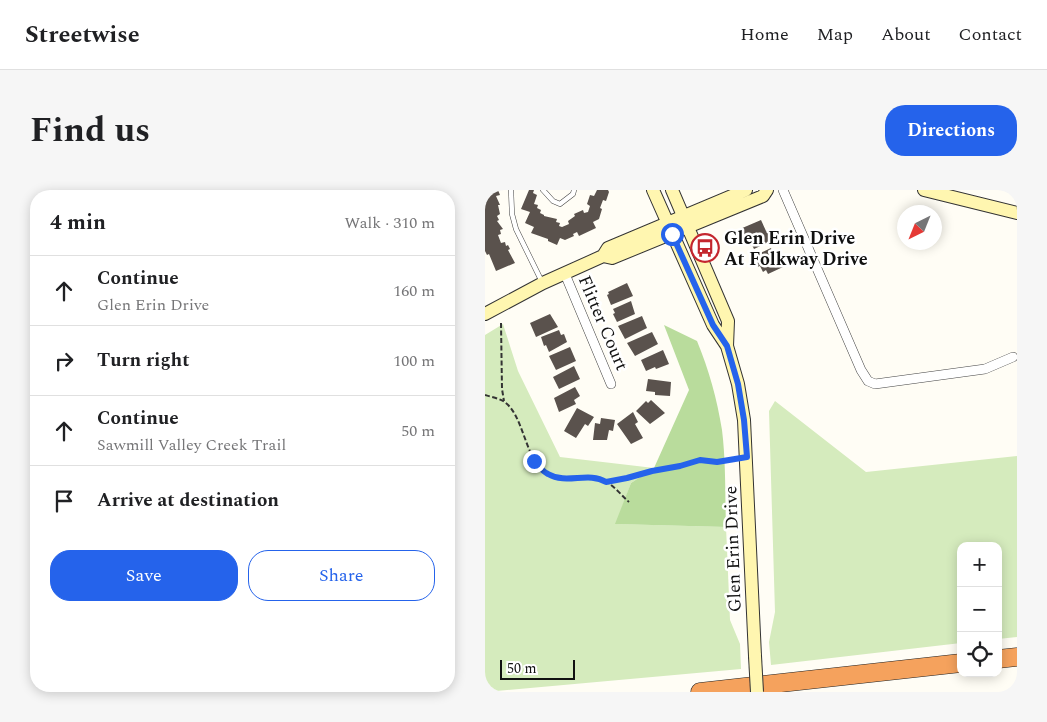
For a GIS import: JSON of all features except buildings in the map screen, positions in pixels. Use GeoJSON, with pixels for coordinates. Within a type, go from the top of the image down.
{"type":"FeatureCollection","features":[{"type":"Feature","properties":{"kind":"highway"},"geometry":{"type":"LineString","coordinates":[[1002,659],[1017,657]]}},
{"type":"Feature","properties":{"kind":"highway"},"geometry":{"type":"LineString","coordinates":[[700,692],[957,663]]}},
{"type":"Feature","properties":{"kind":"street","name":"Glen Erin Drive"},"geometry":{"type":"LineString","coordinates":[[653,190],[713,325],[727,346],[738,384],[744,420],[747,457],[757,692]]}},
{"type":"Feature","properties":{"kind":"street","name":"Glen Erin Drive"},"geometry":{"type":"LineString","coordinates":[[672,190],[728,321],[727,346]]}},
{"type":"Feature","properties":{"kind":"street"},"geometry":{"type":"LineString","coordinates":[[685,222],[746,190]]}},
{"type":"Feature","properties":{"kind":"street"},"geometry":{"type":"LineString","coordinates":[[485,314],[543,283],[603,256],[608,248],[763,196],[767,190]]}},
{"type":"Feature","properties":{"kind":"street"},"geometry":{"type":"LineString","coordinates":[[783,190],[861,370],[868,381],[875,384],[985,369],[1013,357]]}},
{"type":"Feature","properties":{"kind":"street"},"geometry":{"type":"LineString","coordinates":[[924,190],[1017,213]]}},
{"type":"Feature","properties":{"kind":"street","name":"Flitter Court"},"geometry":{"type":"LineString","coordinates":[[565,274],[611,384]]}},
{"type":"Feature","properties":{"kind":"lane"},"geometry":{"type":"LineString","coordinates":[[511,190],[512,214],[516,229],[543,283]]}},
{"type":"Feature","properties":{"kind":"lane"},"geometry":{"type":"LineString","coordinates":[[543,190],[553,201],[561,204],[573,194],[574,190]]}},
{"type":"Feature","properties":{"kind":"path"},"geometry":{"type":"LineString","coordinates":[[501,323],[502,389],[505,401],[515,416],[534,461],[543,471],[551,476],[601,479],[629,502]]}},
{"type":"Feature","properties":{"kind":"path"},"geometry":{"type":"LineString","coordinates":[[485,395],[505,401]]}},
{"type":"Feature","properties":{"kind":"path"},"geometry":{"type":"LineString","coordinates":[[606,482],[700,460],[717,462],[747,457]]}},
{"type":"Feature","properties":{"kind":"green space"},"geometry":{"type":"Polygon","coordinates":[[[503,324],[518,371],[560,457],[654,468],[631,483],[616,524],[726,527],[730,620],[740,644],[741,669],[485,692],[485,335],[503,324]]]}},
{"type":"Feature","properties":{"kind":"green space"},"geometry":{"type":"Polygon","coordinates":[[[664,325],[697,341],[709,374],[722,430],[725,466],[726,527],[615,524],[631,483],[654,468],[689,390],[664,325]]]}},
{"type":"Feature","properties":{"kind":"green space"},"geometry":{"type":"Polygon","coordinates":[[[775,401],[866,472],[1017,456],[1017,637],[1002,639],[1002,542],[957,542],[957,643],[771,665],[769,642],[775,612],[769,411],[775,401]]]}},
{"type":"Feature","properties":{"kind":"place","name":"Glen Erin Drive At Folkway Drive"},"geometry":{"type":"Point","coordinates":[705,248]}},
{"type":"Feature","properties":{"kind":"route"},"geometry":{"type":"LineString","coordinates":[[534,461],[543,471],[551,476],[561,478],[592,477],[606,482],[700,460],[717,462],[747,457],[744,420],[738,384],[727,346],[713,325],[672,234]]}}]}
